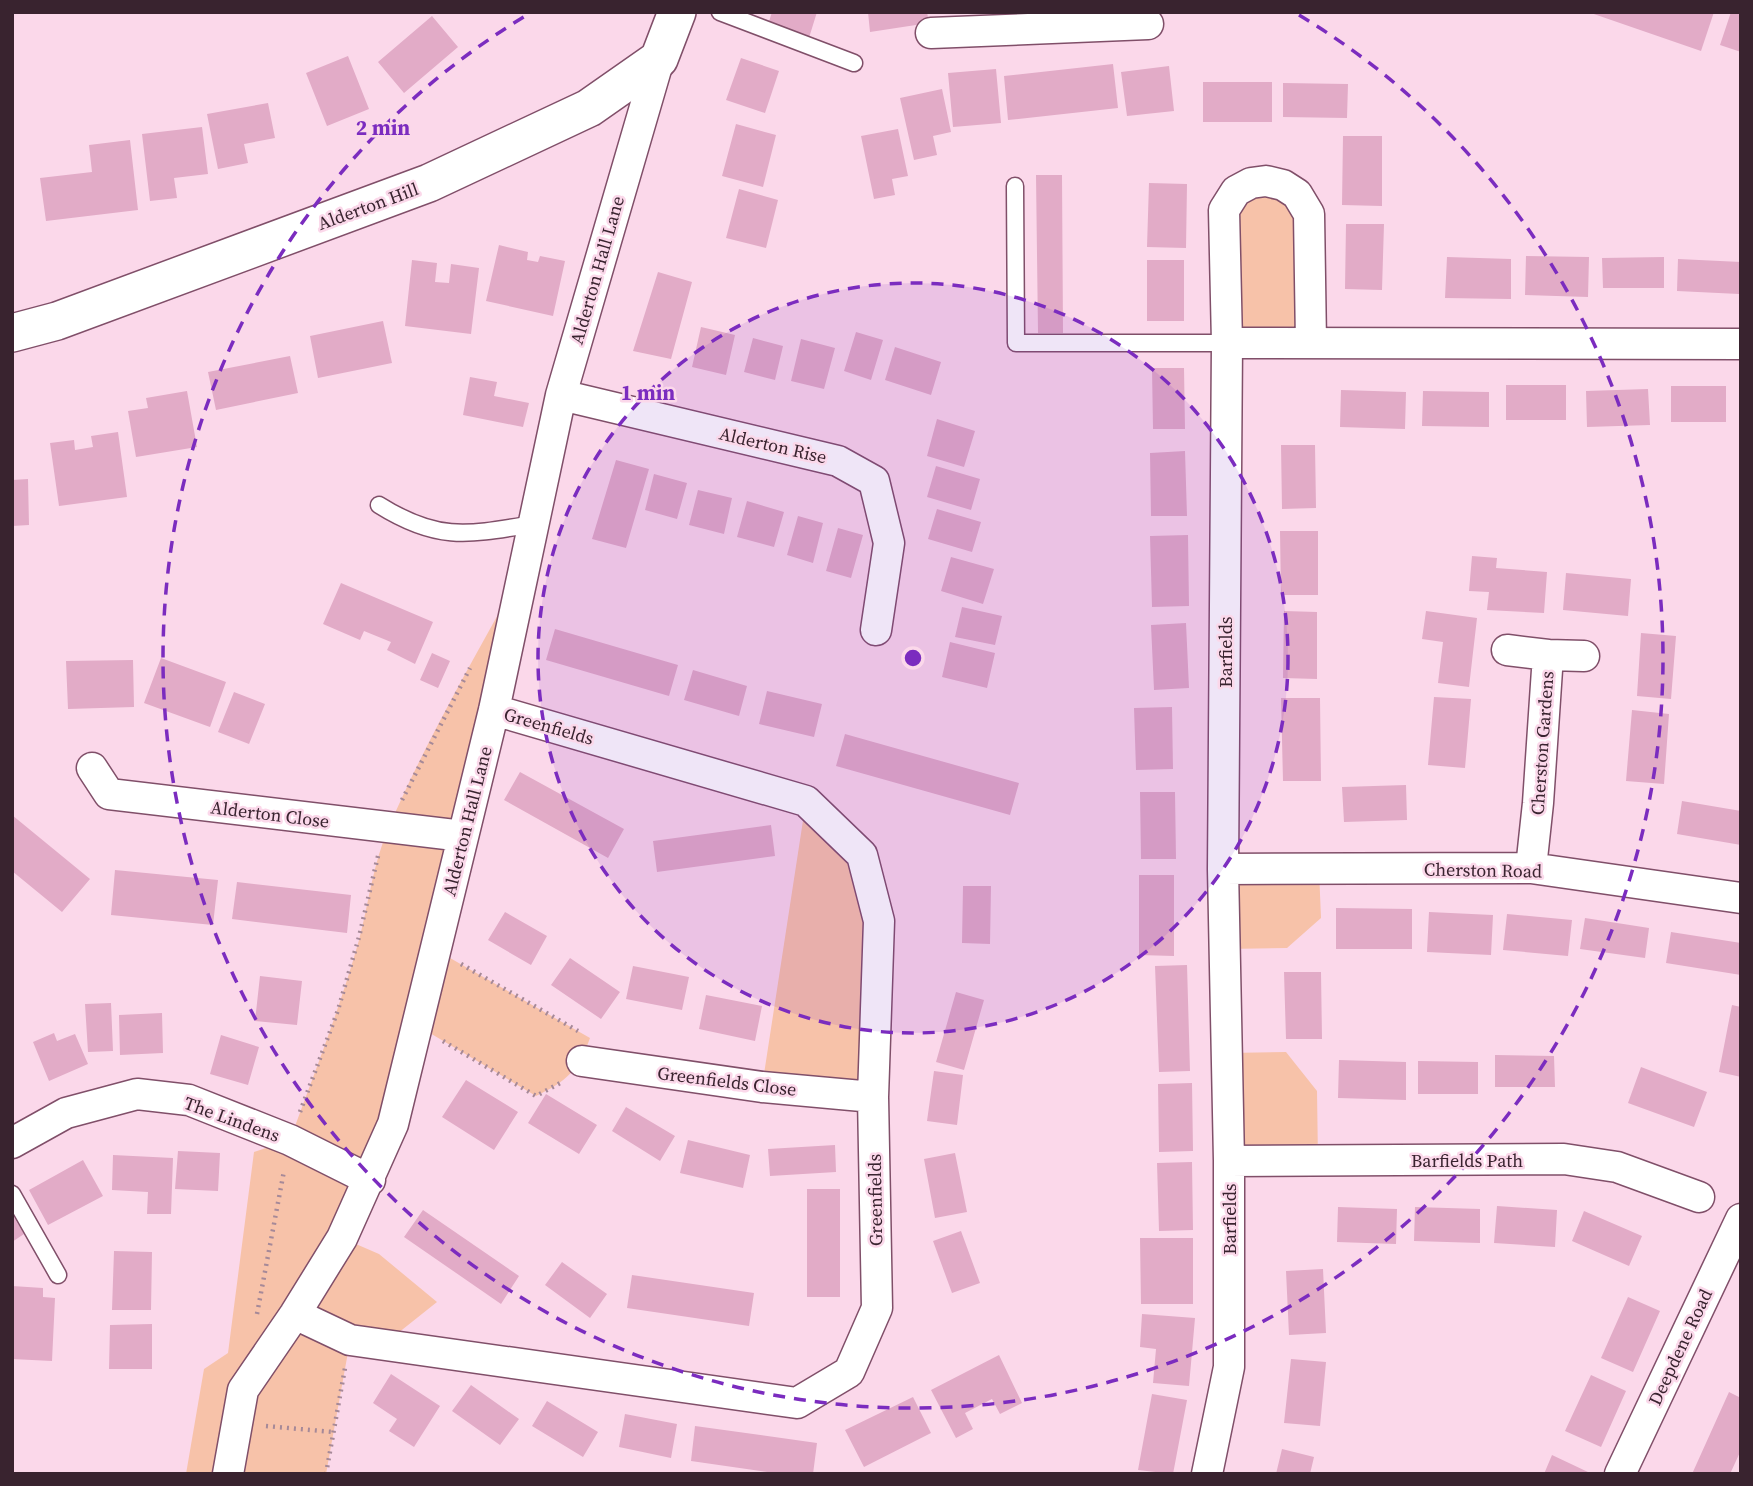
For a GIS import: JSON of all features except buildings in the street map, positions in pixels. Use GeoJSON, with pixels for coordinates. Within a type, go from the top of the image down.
{"type":"FeatureCollection","features":[{"type":"Feature","properties":{"kind":"street"},"geometry":{"type":"LineString","coordinates":[[659,59],[677,12]]}},
{"type":"Feature","properties":{"kind":"street"},"geometry":{"type":"LineString","coordinates":[[931,33],[997,21],[1148,24]]}},
{"type":"Feature","properties":{"kind":"street","name":"Alderton Hill"},"geometry":{"type":"LineString","coordinates":[[12,332],[57,321],[429,183],[589,108],[659,59]]}},
{"type":"Feature","properties":{"kind":"street","name":"Alderton Hall Lane"},"geometry":{"type":"LineString","coordinates":[[228,1474],[243,1390],[342,1238],[393,1124],[494,710],[561,395],[659,59]]}},
{"type":"Feature","properties":{"kind":"street","name":"Barfields"},"geometry":{"type":"LineString","coordinates":[[1207,1474],[1229,1367],[1229,1161],[1223,869],[1227,343],[1224,210],[1236,191],[1251,183],[1266,181],[1283,185],[1297,194],[1309,214],[1311,343]]}},
{"type":"Feature","properties":{"kind":"street"},"geometry":{"type":"LineString","coordinates":[[1227,343],[1741,344]]}},
{"type":"Feature","properties":{"kind":"street","name":"Alderton Rise"},"geometry":{"type":"LineString","coordinates":[[561,395],[838,461],[874,481],[889,543],[876,630]]}},
{"type":"Feature","properties":{"kind":"street"},"geometry":{"type":"LineString","coordinates":[[1507,650],[1548,654]]}},
{"type":"Feature","properties":{"kind":"street","name":"Cherston Gardens"},"geometry":{"type":"LineString","coordinates":[[1531,868],[1548,654],[1584,656]]}},
{"type":"Feature","properties":{"kind":"street","name":"Greenfields"},"geometry":{"type":"LineString","coordinates":[[295,1314],[350,1340],[797,1403],[849,1372],[877,1308],[873,1097],[879,921],[862,855],[806,801],[494,710]]}},
{"type":"Feature","properties":{"kind":"street","name":"Alderton Close"},"geometry":{"type":"LineString","coordinates":[[92,768],[109,794],[463,836]]}},
{"type":"Feature","properties":{"kind":"street","name":"Cherston Road"},"geometry":{"type":"LineString","coordinates":[[1223,869],[1531,868],[1741,898]]}},
{"type":"Feature","properties":{"kind":"street","name":"Greenfields Close"},"geometry":{"type":"LineString","coordinates":[[592,1063],[762,1087],[873,1097]]}},
{"type":"Feature","properties":{"kind":"street","name":"The Lindens"},"geometry":{"type":"LineString","coordinates":[[12,1143],[66,1113],[137,1094],[188,1100],[290,1140],[370,1180]]}},
{"type":"Feature","properties":{"kind":"street","name":"Barfields Path"},"geometry":{"type":"LineString","coordinates":[[1229,1161],[1564,1159],[1617,1167],[1699,1197]]}},
{"type":"Feature","properties":{"kind":"street","name":"Deepdene Road"},"geometry":{"type":"LineString","coordinates":[[1620,1474],[1741,1219]]}},
{"type":"Feature","properties":{"kind":"lane"},"geometry":{"type":"LineString","coordinates":[[720,12],[854,63]]}},
{"type":"Feature","properties":{"kind":"lane"},"geometry":{"type":"LineString","coordinates":[[1015,186],[1016,343],[1227,343]]}},
{"type":"Feature","properties":{"kind":"lane"},"geometry":{"type":"LineString","coordinates":[[379,505],[403,521],[445,533],[490,531],[533,524]]}},
{"type":"Feature","properties":{"kind":"lane"},"geometry":{"type":"LineString","coordinates":[[12,1194],[58,1275]]}},
{"type":"Feature","properties":{"kind":"path"},"geometry":{"type":"LineString","coordinates":[[255,1324],[290,1140],[338,1010],[376,863],[388,828],[471,664]]}},
{"type":"Feature","properties":{"kind":"path"},"geometry":{"type":"LineString","coordinates":[[418,1026],[536,1096],[559,1085],[592,1063],[590,1038],[436,950]]}},
{"type":"Feature","properties":{"kind":"path"},"geometry":{"type":"LineString","coordinates":[[326,1474],[350,1340]]}},
{"type":"Feature","properties":{"kind":"path"},"geometry":{"type":"LineString","coordinates":[[237,1423],[333,1432]]}},
{"type":"Feature","properties":{"kind":"shaded area"},"geometry":{"type":"Polygon","coordinates":[[[1236,191],[1297,194],[1311,343],[1227,343],[1236,191]]]}},
{"type":"Feature","properties":{"kind":"shaded area"},"geometry":{"type":"Polygon","coordinates":[[[523,569],[436,950],[590,1038],[581,1059],[570,1074],[536,1096],[418,1026],[342,1238],[379,1254],[437,1302],[383,1345],[350,1341],[326,1474],[186,1474],[204,1369],[228,1353],[254,1152],[290,1140],[352,965],[375,869],[389,827],[436,729],[523,569]]]}},
{"type":"Feature","properties":{"kind":"shaded area"},"geometry":{"type":"Polygon","coordinates":[[[806,801],[862,855],[873,1097],[762,1087],[806,801]]]}},
{"type":"Feature","properties":{"kind":"shaded area"},"geometry":{"type":"Polygon","coordinates":[[[1223,869],[1319,870],[1321,918],[1287,948],[1225,949],[1223,869]]]}},
{"type":"Feature","properties":{"kind":"shaded area"},"geometry":{"type":"Polygon","coordinates":[[[1286,1052],[1317,1091],[1318,1161],[1229,1161],[1227,1053],[1286,1052]]]}}]}
